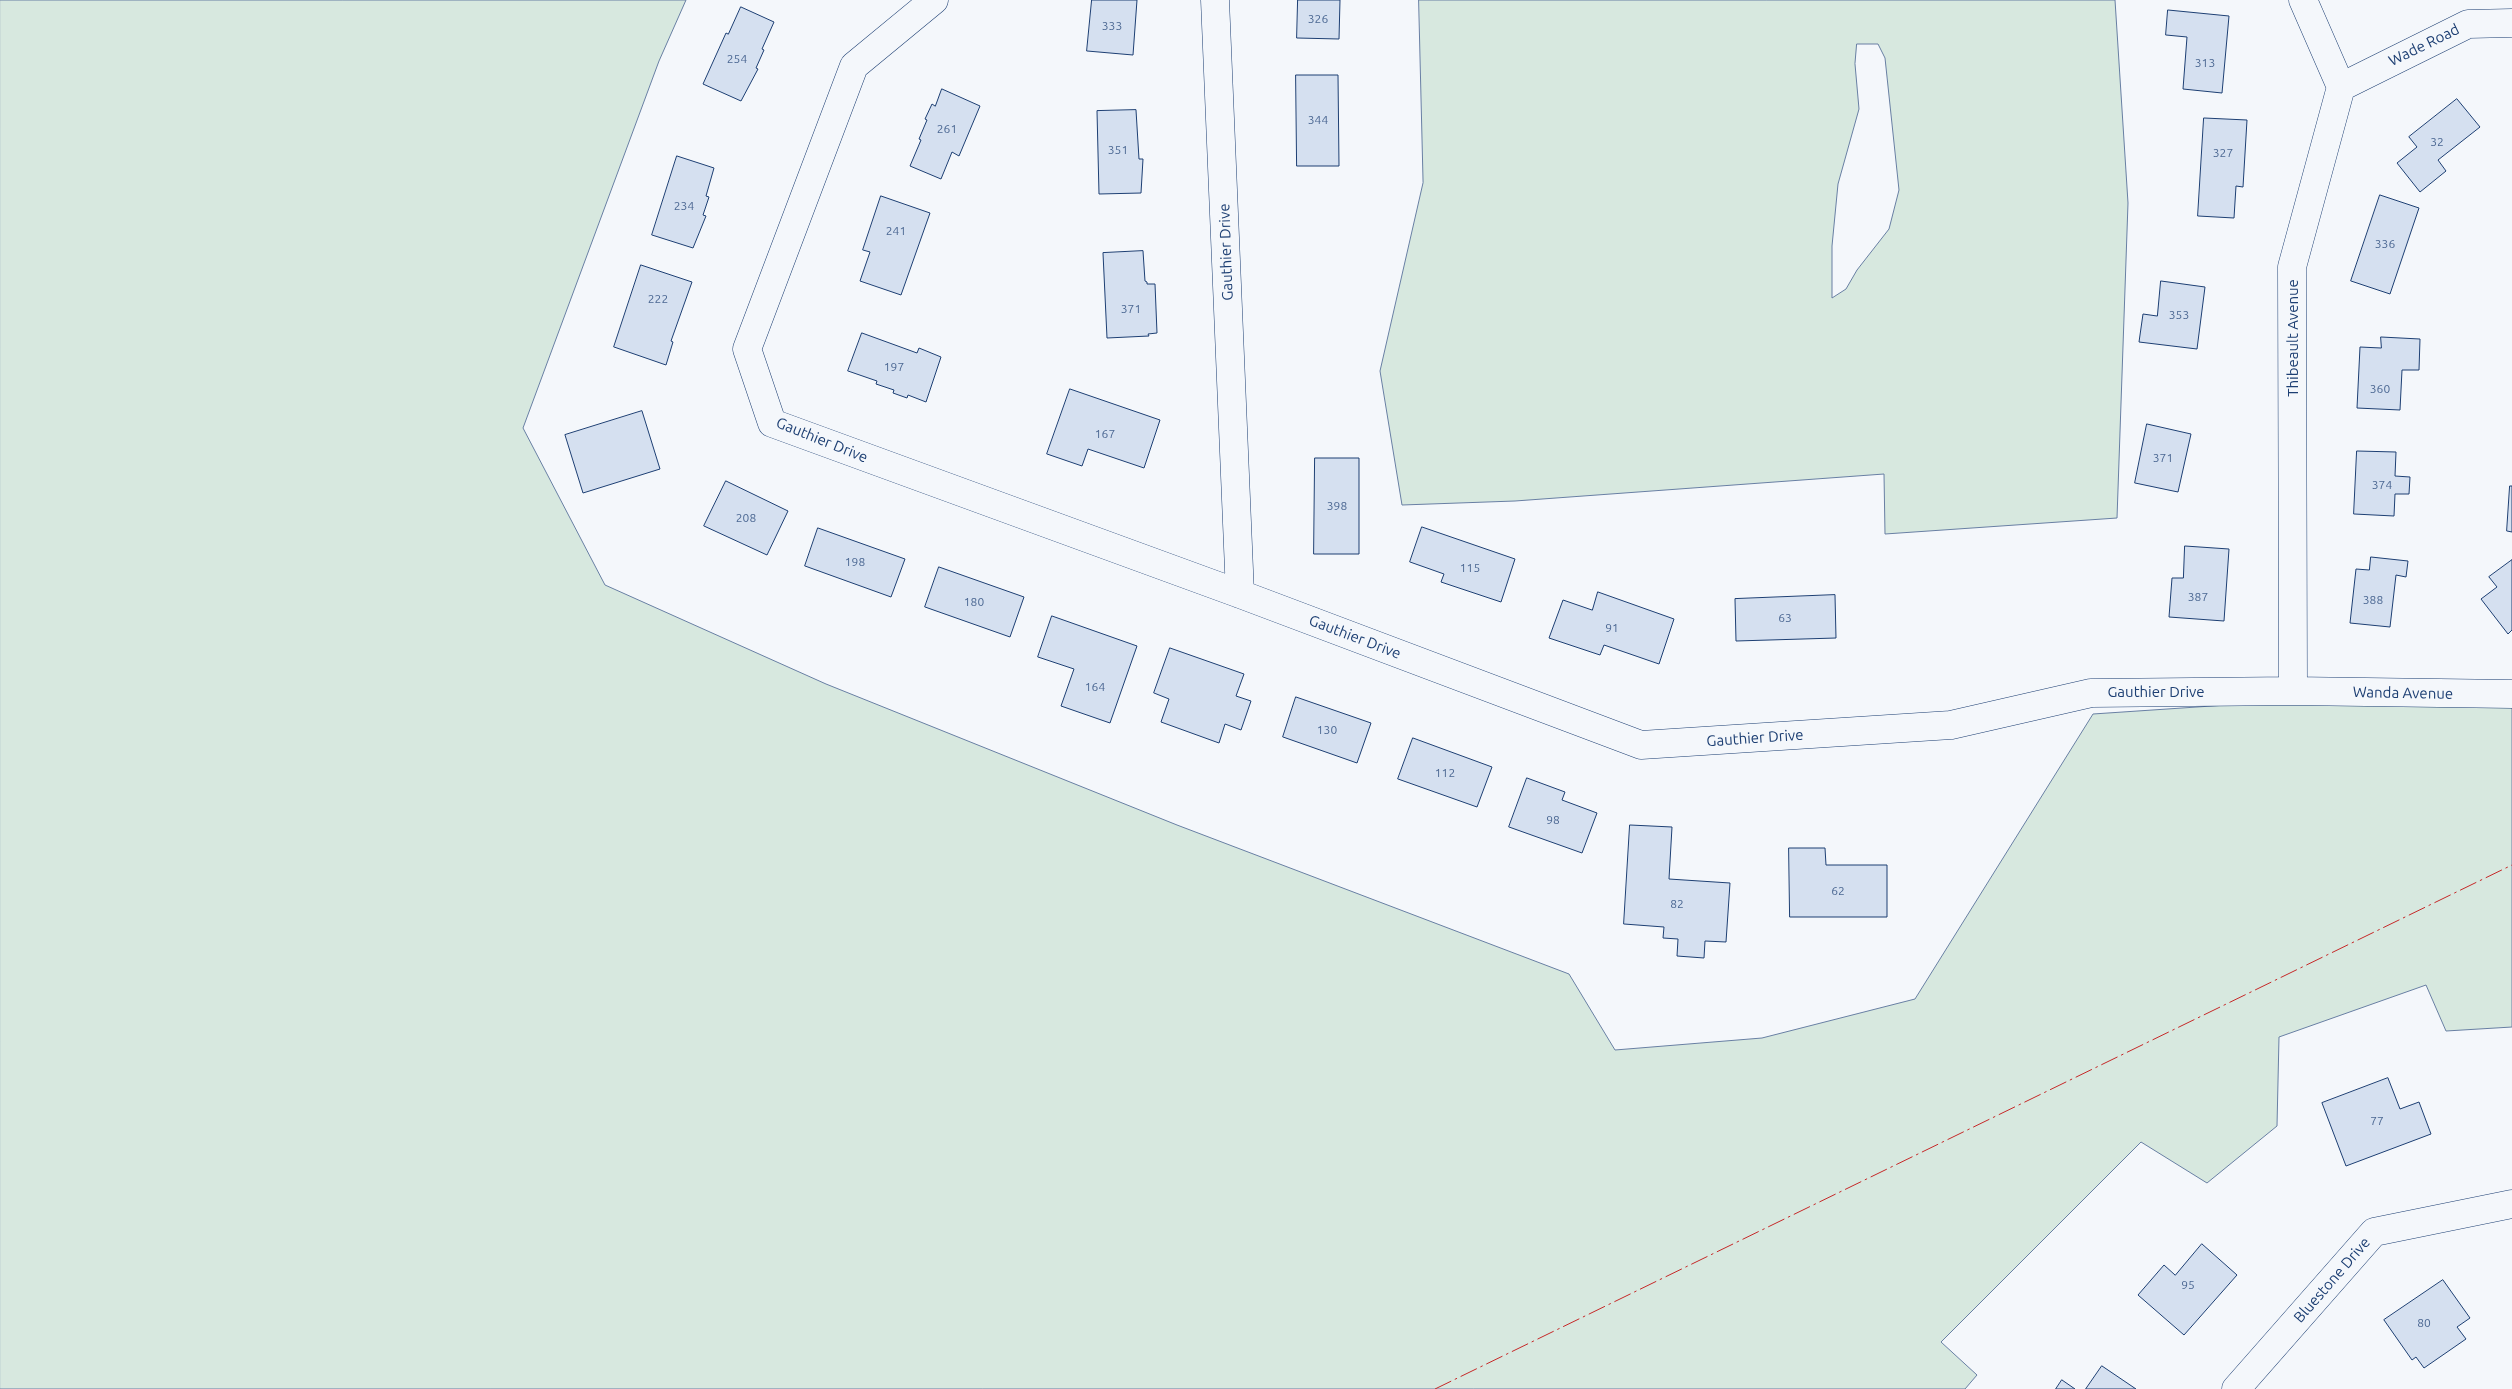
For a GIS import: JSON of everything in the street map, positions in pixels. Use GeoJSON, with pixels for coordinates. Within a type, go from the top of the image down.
{"type":"FeatureCollection","features":[{"type":"Feature","properties":{"kind":"street","name":"Gauthier Drive"},"geometry":{"type":"LineString","coordinates":[[934,0],[854,66],[748,349],[772,423],[1240,594],[1641,745],[1951,725],[2091,693],[2293,691]]}},
{"type":"Feature","properties":{"kind":"street","name":"Gauthier Drive"},"geometry":{"type":"LineString","coordinates":[[1215,0],[1240,594]]}},
{"type":"Feature","properties":{"kind":"street"},"geometry":{"type":"LineString","coordinates":[[2303,0],[2341,87]]}},
{"type":"Feature","properties":{"kind":"street","name":"Wade Road"},"geometry":{"type":"LineString","coordinates":[[2341,87],[2468,24],[2512,23]]}},
{"type":"Feature","properties":{"kind":"street","name":"Thibeault Avenue"},"geometry":{"type":"LineString","coordinates":[[2293,691],[2292,267],[2341,87]]}},
{"type":"Feature","properties":{"kind":"street","name":"Wanda Avenue"},"geometry":{"type":"LineString","coordinates":[[2293,691],[2512,694]]}},
{"type":"Feature","properties":{"kind":"street","name":"Bluestone Drive"},"geometry":{"type":"LineString","coordinates":[[2236,1389],[2374,1232],[2512,1204]]}},
{"type":"Feature","properties":{"kind":"shaded area"},"geometry":{"type":"Polygon","coordinates":[[[0,0],[686,0],[659,61],[523,428],[605,585],[826,684],[1177,825],[1569,974],[1615,1050],[1762,1038],[1915,999],[2093,714],[2286,701],[2512,704],[2512,1027],[2446,1031],[2426,985],[2279,1037],[2277,1126],[2207,1183],[2141,1142],[1941,1342],[1977,1375],[1965,1389],[0,1389],[0,0]]]}},
{"type":"Feature","properties":{"kind":"shaded area"},"geometry":{"type":"Polygon","coordinates":[[[1419,0],[2115,0],[2128,203],[2117,518],[1885,534],[1884,474],[1515,501],[1402,505],[1380,371],[1423,183],[1419,0]],[[1857,44],[1855,64],[1859,109],[1838,184],[1832,246],[1832,298],[1846,289],[1857,270],[1889,229],[1899,190],[1885,58],[1878,44],[1857,44]]]}},
{"type":"Feature","properties":{"kind":"building"},"geometry":{"type":"Polygon","coordinates":[[[1092,0],[1137,0],[1133,55],[1087,51],[1092,0]]]}},
{"type":"Feature","properties":{"kind":"building"},"geometry":{"type":"Polygon","coordinates":[[[1298,0],[1340,0],[1339,39],[1297,38],[1298,0]]]}},
{"type":"Feature","properties":{"kind":"building"},"geometry":{"type":"Polygon","coordinates":[[[741,7],[774,22],[762,49],[764,50],[756,68],[758,69],[741,101],[703,84],[726,33],[728,34],[741,7]]]}},
{"type":"Feature","properties":{"kind":"building"},"geometry":{"type":"Polygon","coordinates":[[[2168,10],[2229,16],[2222,93],[2183,89],[2187,37],[2166,35],[2168,10]]]}},
{"type":"Feature","properties":{"kind":"building"},"geometry":{"type":"Polygon","coordinates":[[[1296,75],[1338,75],[1339,166],[1297,166],[1296,75]]]}},
{"type":"Feature","properties":{"kind":"building"},"geometry":{"type":"Polygon","coordinates":[[[942,89],[980,106],[959,156],[952,152],[941,179],[910,166],[921,140],[919,139],[927,120],[925,119],[932,104],[935,106],[942,89]]]}},
{"type":"Feature","properties":{"kind":"building"},"geometry":{"type":"Polygon","coordinates":[[[2457,99],[2480,127],[2438,160],[2446,171],[2420,192],[2397,163],[2417,147],[2409,137],[2457,99]]]}},
{"type":"Feature","properties":{"kind":"building"},"geometry":{"type":"Polygon","coordinates":[[[1136,110],[1139,159],[1143,159],[1141,193],[1099,194],[1097,111],[1136,110]]]}},
{"type":"Feature","properties":{"kind":"building"},"geometry":{"type":"Polygon","coordinates":[[[2204,118],[2247,120],[2243,187],[2236,186],[2234,218],[2198,216],[2204,118]]]}},
{"type":"Feature","properties":{"kind":"building"},"geometry":{"type":"Polygon","coordinates":[[[677,156],[714,168],[706,196],[709,197],[703,215],[706,216],[693,248],[652,235],[677,156]]]}},
{"type":"Feature","properties":{"kind":"building"},"geometry":{"type":"Polygon","coordinates":[[[2380,195],[2419,208],[2390,294],[2351,281],[2380,195]]]}},
{"type":"Feature","properties":{"kind":"building"},"geometry":{"type":"Polygon","coordinates":[[[881,196],[930,213],[901,295],[860,281],[870,252],[863,250],[881,196]]]}},
{"type":"Feature","properties":{"kind":"building"},"geometry":{"type":"Polygon","coordinates":[[[1143,251],[1145,281],[1147,284],[1155,284],[1157,333],[1148,334],[1149,336],[1107,338],[1103,253],[1143,251]]]}},
{"type":"Feature","properties":{"kind":"building"},"geometry":{"type":"Polygon","coordinates":[[[641,265],[692,282],[671,341],[673,342],[666,365],[614,347],[641,265]]]}},
{"type":"Feature","properties":{"kind":"building"},"geometry":{"type":"Polygon","coordinates":[[[2161,281],[2205,287],[2197,349],[2139,342],[2143,314],[2157,316],[2161,281]]]}},
{"type":"Feature","properties":{"kind":"building"},"geometry":{"type":"Polygon","coordinates":[[[862,333],[917,353],[919,348],[941,357],[926,402],[908,395],[907,398],[893,393],[894,390],[876,384],[877,381],[848,371],[862,333]]]}},
{"type":"Feature","properties":{"kind":"building"},"geometry":{"type":"Polygon","coordinates":[[[2381,337],[2420,339],[2419,370],[2402,370],[2400,410],[2357,408],[2360,347],[2381,348],[2381,337]]]}},
{"type":"Feature","properties":{"kind":"building"},"geometry":{"type":"Polygon","coordinates":[[[1070,389],[1160,420],[1144,468],[1088,449],[1082,466],[1047,454],[1070,389]]]}},
{"type":"Feature","properties":{"kind":"building"},"geometry":{"type":"Polygon","coordinates":[[[642,411],[660,469],[583,493],[565,435],[642,411]]]}},
{"type":"Feature","properties":{"kind":"building"},"geometry":{"type":"Polygon","coordinates":[[[2147,424],[2191,434],[2178,492],[2135,483],[2147,424]]]}},
{"type":"Feature","properties":{"kind":"building"},"geometry":{"type":"Polygon","coordinates":[[[2357,451],[2396,452],[2395,476],[2410,477],[2409,494],[2395,494],[2394,516],[2354,514],[2357,451]]]}},
{"type":"Feature","properties":{"kind":"building"},"geometry":{"type":"Polygon","coordinates":[[[1315,458],[1359,458],[1359,554],[1314,554],[1315,458]]]}},
{"type":"Feature","properties":{"kind":"building"},"geometry":{"type":"Polygon","coordinates":[[[726,481],[788,511],[767,555],[704,526],[726,481]]]}},
{"type":"Feature","properties":{"kind":"building"},"geometry":{"type":"Polygon","coordinates":[[[2510,486],[2512,486],[2512,532],[2507,531],[2510,486]]]}},
{"type":"Feature","properties":{"kind":"building"},"geometry":{"type":"Polygon","coordinates":[[[1422,527],[1515,559],[1501,602],[1441,582],[1444,574],[1410,562],[1422,527]]]}},
{"type":"Feature","properties":{"kind":"building"},"geometry":{"type":"Polygon","coordinates":[[[818,528],[905,559],[891,597],[805,566],[818,528]]]}},
{"type":"Feature","properties":{"kind":"building"},"geometry":{"type":"Polygon","coordinates":[[[2185,546],[2229,549],[2224,621],[2169,617],[2172,578],[2183,578],[2185,546]]]}},
{"type":"Feature","properties":{"kind":"building"},"geometry":{"type":"Polygon","coordinates":[[[2371,557],[2408,561],[2406,577],[2396,575],[2390,627],[2350,623],[2356,569],[2369,570],[2371,557]]]}},
{"type":"Feature","properties":{"kind":"building"},"geometry":{"type":"Polygon","coordinates":[[[2512,560],[2512,630],[2508,634],[2481,599],[2497,587],[2489,577],[2512,560]]]}},
{"type":"Feature","properties":{"kind":"building"},"geometry":{"type":"Polygon","coordinates":[[[939,567],[1024,597],[1010,637],[925,607],[939,567]]]}},
{"type":"Feature","properties":{"kind":"building"},"geometry":{"type":"Polygon","coordinates":[[[1598,592],[1674,619],[1659,664],[1604,645],[1600,655],[1549,638],[1563,600],[1592,610],[1598,592]]]}},
{"type":"Feature","properties":{"kind":"building"},"geometry":{"type":"Polygon","coordinates":[[[1835,595],[1836,638],[1736,641],[1735,599],[1835,595]]]}},
{"type":"Feature","properties":{"kind":"building"},"geometry":{"type":"Polygon","coordinates":[[[1052,616],[1137,646],[1110,723],[1061,706],[1074,669],[1038,657],[1052,616]]]}},
{"type":"Feature","properties":{"kind":"building"},"geometry":{"type":"Polygon","coordinates":[[[1170,648],[1244,674],[1236,696],[1251,701],[1241,730],[1225,724],[1219,743],[1161,722],[1169,699],[1154,693],[1170,648]]]}},
{"type":"Feature","properties":{"kind":"building"},"geometry":{"type":"Polygon","coordinates":[[[1296,697],[1371,723],[1357,763],[1283,737],[1296,697]]]}},
{"type":"Feature","properties":{"kind":"building"},"geometry":{"type":"Polygon","coordinates":[[[1413,738],[1492,767],[1477,807],[1398,779],[1413,738]]]}},
{"type":"Feature","properties":{"kind":"building"},"geometry":{"type":"Polygon","coordinates":[[[1527,778],[1565,792],[1562,800],[1597,813],[1582,853],[1509,827],[1527,778]]]}},
{"type":"Feature","properties":{"kind":"building"},"geometry":{"type":"Polygon","coordinates":[[[1630,825],[1672,827],[1669,879],[1730,883],[1726,942],[1705,941],[1704,958],[1677,956],[1678,939],[1663,938],[1664,927],[1624,924],[1630,825]]]}},
{"type":"Feature","properties":{"kind":"building"},"geometry":{"type":"Polygon","coordinates":[[[1789,848],[1825,848],[1826,865],[1887,865],[1887,917],[1790,917],[1789,848]]]}},
{"type":"Feature","properties":{"kind":"building"},"geometry":{"type":"Polygon","coordinates":[[[2388,1078],[2400,1109],[2419,1102],[2431,1134],[2346,1166],[2322,1103],[2388,1078]]]}},
{"type":"Feature","properties":{"kind":"building"},"geometry":{"type":"Polygon","coordinates":[[[2202,1244],[2237,1275],[2184,1335],[2138,1295],[2164,1265],[2175,1275],[2202,1244]]]}},
{"type":"Feature","properties":{"kind":"building"},"geometry":{"type":"Polygon","coordinates":[[[2443,1280],[2470,1318],[2457,1327],[2466,1339],[2424,1368],[2416,1357],[2412,1360],[2384,1320],[2443,1280]]]}},
{"type":"Feature","properties":{"kind":"building"},"geometry":{"type":"Polygon","coordinates":[[[2102,1366],[2136,1389],[2086,1389],[2102,1366]]]}},
{"type":"Feature","properties":{"kind":"building"},"geometry":{"type":"Polygon","coordinates":[[[2062,1380],[2075,1389],[2056,1389],[2062,1380]]]}},
{"type":"Feature","properties":{"kind":"power"},"geometry":{"type":"LineString","coordinates":[[1435,1389],[2512,865]]}}]}
